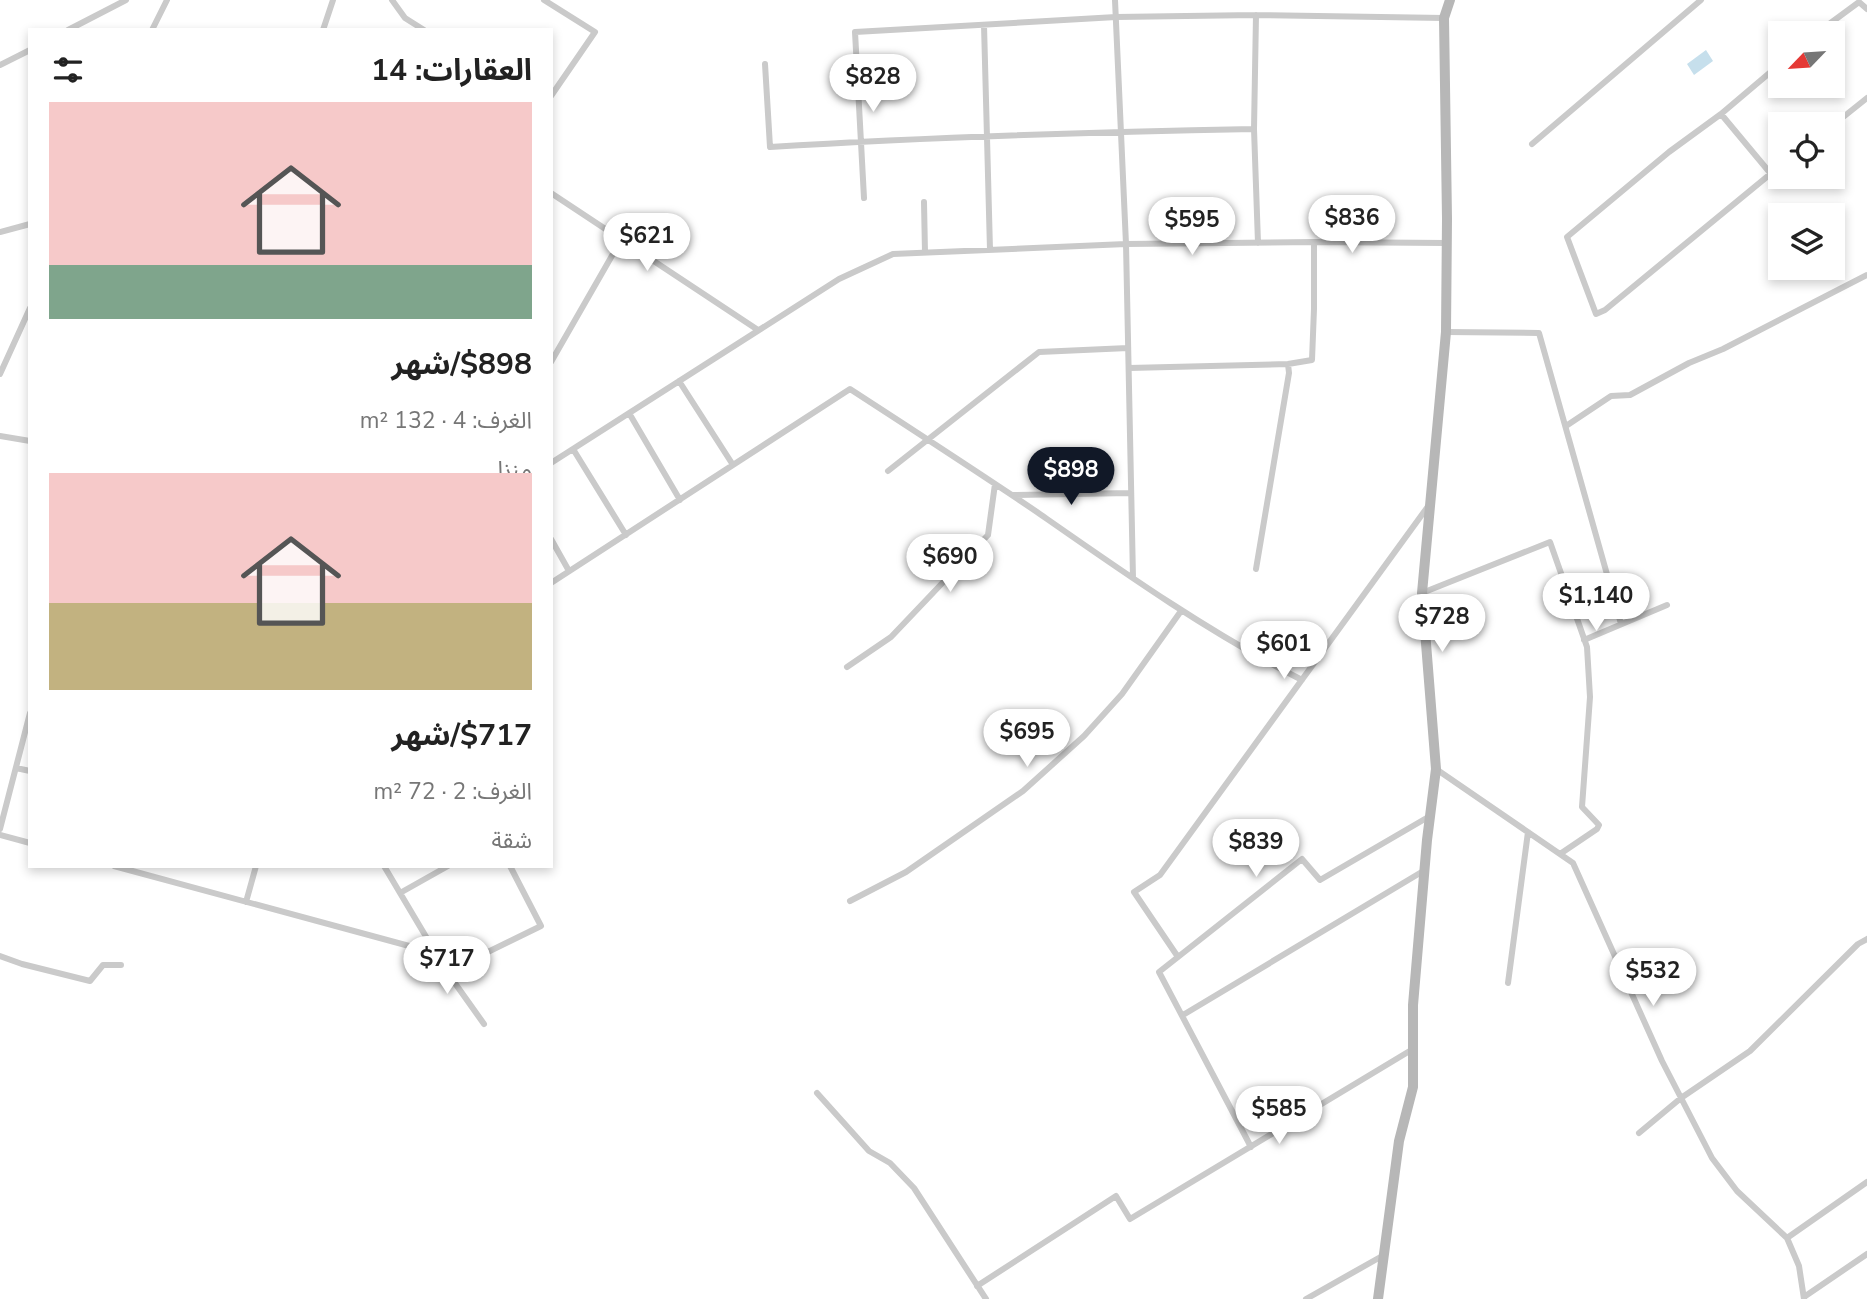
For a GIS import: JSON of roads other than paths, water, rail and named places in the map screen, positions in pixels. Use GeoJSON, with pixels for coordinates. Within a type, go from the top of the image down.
{"type":"FeatureCollection","features":[{"type":"Feature","properties":{"kind":"street"},"geometry":{"type":"LineString","coordinates":[[72,28],[125,0]]}},
{"type":"Feature","properties":{"kind":"street"},"geometry":{"type":"LineString","coordinates":[[153,28],[167,0]]}},
{"type":"Feature","properties":{"kind":"street"},"geometry":{"type":"LineString","coordinates":[[324,28],[333,0]]}},
{"type":"Feature","properties":{"kind":"street"},"geometry":{"type":"LineString","coordinates":[[393,0],[405,18],[421,28]]}},
{"type":"Feature","properties":{"kind":"street"},"geometry":{"type":"LineString","coordinates":[[544,0],[595,32],[553,93]]}},
{"type":"Feature","properties":{"kind":"street"},"geometry":{"type":"LineString","coordinates":[[1115,0],[1126,244],[1133,578]]}},
{"type":"Feature","properties":{"kind":"street"},"geometry":{"type":"LineString","coordinates":[[1378,1299],[1399,1140],[1413,1087],[1413,1005],[1436,769],[1422,593],[1446,332],[1444,18],[1450,0]]}},
{"type":"Feature","properties":{"kind":"street"},"geometry":{"type":"LineString","coordinates":[[1532,144],[1698,1]]}},
{"type":"Feature","properties":{"kind":"street"},"geometry":{"type":"LineString","coordinates":[[1833,21],[1859,2],[1867,9]]}},
{"type":"Feature","properties":{"kind":"street"},"geometry":{"type":"LineString","coordinates":[[1256,15],[1254,129],[1258,243]]}},
{"type":"Feature","properties":{"kind":"street"},"geometry":{"type":"LineString","coordinates":[[864,198],[855,32],[1116,17],[1256,15],[1444,18]]}},
{"type":"Feature","properties":{"kind":"street"},"geometry":{"type":"LineString","coordinates":[[984,25],[990,250]]}},
{"type":"Feature","properties":{"kind":"street"},"geometry":{"type":"LineString","coordinates":[[0,65],[28,51]]}},
{"type":"Feature","properties":{"kind":"street"},"geometry":{"type":"LineString","coordinates":[[765,64],[770,147],[987,136],[1254,129]]}},
{"type":"Feature","properties":{"kind":"street"},"geometry":{"type":"LineString","coordinates":[[1768,74],[1567,237],[1597,314],[1768,176]]}},
{"type":"Feature","properties":{"kind":"street"},"geometry":{"type":"LineString","coordinates":[[1845,116],[1867,98]]}},
{"type":"Feature","properties":{"kind":"street"},"geometry":{"type":"LineString","coordinates":[[1721,114],[1768,170]]}},
{"type":"Feature","properties":{"kind":"street"},"geometry":{"type":"LineString","coordinates":[[553,194],[758,330]]}},
{"type":"Feature","properties":{"kind":"street"},"geometry":{"type":"LineString","coordinates":[[923,202],[925,253]]}},
{"type":"Feature","properties":{"kind":"street"},"geometry":{"type":"LineString","coordinates":[[0,232],[28,225]]}},
{"type":"Feature","properties":{"kind":"street"},"geometry":{"type":"LineString","coordinates":[[553,359],[621,240]]}},
{"type":"Feature","properties":{"kind":"street"},"geometry":{"type":"LineString","coordinates":[[1129,368],[1288,364],[1312,360],[1314,242]]}},
{"type":"Feature","properties":{"kind":"street"},"geometry":{"type":"LineString","coordinates":[[553,462],[839,279],[893,254],[1126,244],[1446,243]]}},
{"type":"Feature","properties":{"kind":"street"},"geometry":{"type":"LineString","coordinates":[[1566,426],[1611,396],[1630,395],[1867,275]]}},
{"type":"Feature","properties":{"kind":"street"},"geometry":{"type":"LineString","coordinates":[[0,374],[28,312]]}},
{"type":"Feature","properties":{"kind":"street"},"geometry":{"type":"LineString","coordinates":[[1446,332],[1539,333],[1621,624]]}},
{"type":"Feature","properties":{"kind":"street"},"geometry":{"type":"LineString","coordinates":[[888,471],[1039,352],[1128,348]]}},
{"type":"Feature","properties":{"kind":"street"},"geometry":{"type":"LineString","coordinates":[[1255,569],[1289,373],[1288,364]]}},
{"type":"Feature","properties":{"kind":"street"},"geometry":{"type":"LineString","coordinates":[[679,381],[733,465]]}},
{"type":"Feature","properties":{"kind":"street"},"geometry":{"type":"LineString","coordinates":[[553,582],[850,389],[1181,611],[1301,680]]}},
{"type":"Feature","properties":{"kind":"street"},"geometry":{"type":"LineString","coordinates":[[629,413],[680,500]]}},
{"type":"Feature","properties":{"kind":"street"},"geometry":{"type":"LineString","coordinates":[[0,436],[28,442]]}},
{"type":"Feature","properties":{"kind":"street"},"geometry":{"type":"LineString","coordinates":[[573,449],[626,535]]}},
{"type":"Feature","properties":{"kind":"street"},"geometry":{"type":"LineString","coordinates":[[847,667],[891,637],[988,535],[995,484]]}},
{"type":"Feature","properties":{"kind":"street"},"geometry":{"type":"LineString","coordinates":[[1011,495],[1131,493]]}},
{"type":"Feature","properties":{"kind":"street"},"geometry":{"type":"LineString","coordinates":[[1178,957],[1134,891],[1160,875],[1430,503]]}},
{"type":"Feature","properties":{"kind":"street"},"geometry":{"type":"LineString","coordinates":[[1422,593],[1550,542],[1587,647],[1590,697],[1582,807],[1599,825],[1560,854]]}},
{"type":"Feature","properties":{"kind":"street"},"geometry":{"type":"LineString","coordinates":[[553,543],[569,571]]}},
{"type":"Feature","properties":{"kind":"street"},"geometry":{"type":"LineString","coordinates":[[1584,640],[1667,605]]}},
{"type":"Feature","properties":{"kind":"street"},"geometry":{"type":"LineString","coordinates":[[850,901],[906,872],[1023,791],[1084,736],[1122,694],[1181,611]]}},
{"type":"Feature","properties":{"kind":"street"},"geometry":{"type":"LineString","coordinates":[[0,829],[28,721]]}},
{"type":"Feature","properties":{"kind":"street"},"geometry":{"type":"LineString","coordinates":[[16,768],[28,771]]}},
{"type":"Feature","properties":{"kind":"street"},"geometry":{"type":"LineString","coordinates":[[1436,769],[1573,863],[1662,1061],[1712,1158],[1737,1191],[1787,1238],[1799,1266],[1804,1298],[1867,1254]]}},
{"type":"Feature","properties":{"kind":"street"},"geometry":{"type":"LineString","coordinates":[[1251,1147],[1159,972],[1302,859],[1320,880],[1430,815]]}},
{"type":"Feature","properties":{"kind":"street"},"geometry":{"type":"LineString","coordinates":[[1508,983],[1528,832]]}},
{"type":"Feature","properties":{"kind":"street"},"geometry":{"type":"LineString","coordinates":[[0,835],[28,843]]}},
{"type":"Feature","properties":{"kind":"street"},"geometry":{"type":"LineString","coordinates":[[126,868],[435,953]]}},
{"type":"Feature","properties":{"kind":"street"},"geometry":{"type":"LineString","coordinates":[[246,902],[255,868]]}},
{"type":"Feature","properties":{"kind":"street"},"geometry":{"type":"LineString","coordinates":[[385,868],[447,972],[484,1024]]}},
{"type":"Feature","properties":{"kind":"street"},"geometry":{"type":"LineString","coordinates":[[400,893],[445,868]]}},
{"type":"Feature","properties":{"kind":"street"},"geometry":{"type":"LineString","coordinates":[[447,972],[541,926],[511,868]]}},
{"type":"Feature","properties":{"kind":"street"},"geometry":{"type":"LineString","coordinates":[[1183,1015],[1425,870]]}},
{"type":"Feature","properties":{"kind":"street"},"geometry":{"type":"LineString","coordinates":[[1639,1133],[1681,1098],[1749,1051],[1858,944],[1867,939]]}},
{"type":"Feature","properties":{"kind":"street"},"geometry":{"type":"LineString","coordinates":[[0,956],[90,981],[103,965],[121,965]]}},
{"type":"Feature","properties":{"kind":"street"},"geometry":{"type":"LineString","coordinates":[[977,1286],[1116,1196],[1130,1219],[1413,1049]]}},
{"type":"Feature","properties":{"kind":"street"},"geometry":{"type":"LineString","coordinates":[[817,1093],[869,1151],[890,1163],[914,1188],[986,1299]]}},
{"type":"Feature","properties":{"kind":"street"},"geometry":{"type":"LineString","coordinates":[[1787,1238],[1867,1182]]}},
{"type":"Feature","properties":{"kind":"street"},"geometry":{"type":"LineString","coordinates":[[1307,1299],[1385,1255]]}},
{"type":"Feature","properties":{"kind":"water"},"geometry":{"type":"Polygon","coordinates":[[[1706,50],[1713,61],[1694,75],[1687,64],[1706,50]]]}}]}
